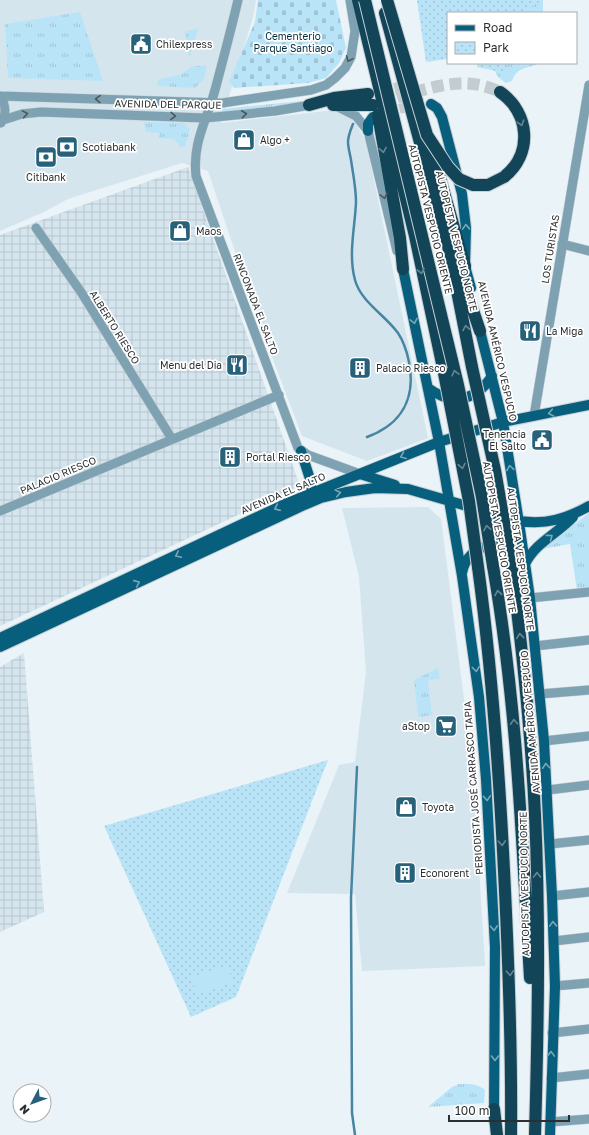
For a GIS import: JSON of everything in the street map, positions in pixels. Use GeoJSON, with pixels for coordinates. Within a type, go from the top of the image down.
{"type":"FeatureCollection","features":[{"type":"Feature","properties":{"kind":"highway","name":"AUTOPISTA VESPUCIO NORTE"},"geometry":{"type":"LineString","coordinates":[[358,0],[415,236],[444,372],[469,501],[478,567],[492,686],[500,782],[510,988],[511,1135]]}},
{"type":"Feature","properties":{"kind":"highway","name":"AUTOPISTA VESPUCIO ORIENTE"},"geometry":{"type":"LineString","coordinates":[[366,0],[458,385],[482,497],[503,623],[514,714],[522,822],[531,1003],[536,1040]]}},
{"type":"Feature","properties":{"kind":"highway","name":"AUTOPISTA VESPUCIO NORTE"},"geometry":{"type":"LineString","coordinates":[[389,1],[464,318],[472,366],[495,470],[511,562],[523,663],[534,807],[538,916],[535,1135]]}},
{"type":"Feature","properties":{"kind":"highway"},"geometry":{"type":"LineString","coordinates":[[389,1],[465,266]]}},
{"type":"Feature","properties":{"kind":"highway"},"geometry":{"type":"LineString","coordinates":[[374,70],[381,136],[400,238],[403,269]]}},
{"type":"Feature","properties":{"kind":"highway"},"geometry":{"type":"LineString","coordinates":[[427,135],[451,170],[462,181],[472,185],[485,186],[504,177],[520,159],[524,136],[517,112],[509,100],[500,92]]}},
{"type":"Feature","properties":{"kind":"highway"},"geometry":{"type":"LineString","coordinates":[[309,105],[331,98],[371,105]]}},
{"type":"Feature","properties":{"kind":"highway"},"geometry":{"type":"LineString","coordinates":[[333,105],[371,105]]}},
{"type":"Feature","properties":{"kind":"highway"},"geometry":{"type":"LineString","coordinates":[[432,186],[480,331]]}},
{"type":"Feature","properties":{"kind":"highway"},"geometry":{"type":"LineString","coordinates":[[494,1109],[496,1135]]}},
{"type":"Feature","properties":{"kind":"main road","name":"AVENIDA AMÉRICO VESPUCIO"},"geometry":{"type":"LineString","coordinates":[[431,104],[437,108],[442,117],[462,194],[466,228],[465,266],[503,422],[530,598],[548,790],[554,941],[555,986],[552,1033],[550,1135]]}},
{"type":"Feature","properties":{"kind":"main road"},"geometry":{"type":"LineString","coordinates":[[368,131],[371,105]]}},
{"type":"Feature","properties":{"kind":"main road"},"geometry":{"type":"LineString","coordinates":[[403,269],[439,442]]}},
{"type":"Feature","properties":{"kind":"main road"},"geometry":{"type":"LineString","coordinates":[[428,388],[444,397],[463,398],[480,391],[492,376]]}},
{"type":"Feature","properties":{"kind":"main road","name":"AVENIDA EL SALTO"},"geometry":{"type":"LineString","coordinates":[[0,638],[312,492],[439,442],[503,422],[589,405]]}},
{"type":"Feature","properties":{"kind":"main road","name":"PERIODISTA JOSÉ CARRASCO TAPIA"},"geometry":{"type":"LineString","coordinates":[[439,442],[475,663],[486,779],[495,946],[494,1109]]}},
{"type":"Feature","properties":{"kind":"main road"},"geometry":{"type":"LineString","coordinates":[[301,451],[310,479],[312,492]]}},
{"type":"Feature","properties":{"kind":"main road"},"geometry":{"type":"LineString","coordinates":[[360,474],[408,489]]}},
{"type":"Feature","properties":{"kind":"main road","name":"AVENIDA EL SALTO"},"geometry":{"type":"LineString","coordinates":[[0,647],[321,498],[361,489],[408,489],[519,521],[550,522],[564,519],[578,512]]}},
{"type":"Feature","properties":{"kind":"main road"},"geometry":{"type":"LineString","coordinates":[[491,513],[504,512],[509,509],[515,499]]}},
{"type":"Feature","properties":{"kind":"main road"},"geometry":{"type":"LineString","coordinates":[[462,576],[464,566],[469,558],[480,548],[489,545],[499,544],[513,550],[525,564],[530,554],[539,545],[578,512],[589,506]]}},
{"type":"Feature","properties":{"kind":"street","name":"RINCONADA EL SALTO"},"geometry":{"type":"LineString","coordinates":[[238,0],[194,161],[196,176],[296,443],[301,451]]}},
{"type":"Feature","properties":{"kind":"street","name":"AVENIDA DEL PARQUE"},"geometry":{"type":"LineString","coordinates":[[0,96],[236,102],[307,91],[328,83],[342,72],[349,60],[355,35],[350,0]]}},
{"type":"Feature","properties":{"kind":"street","name":"LOS TURISTAS"},"geometry":{"type":"LineString","coordinates":[[534,416],[562,244],[585,136],[589,85]]}},
{"type":"Feature","properties":{"kind":"street"},"geometry":{"type":"LineString","coordinates":[[0,96],[5,107],[2,122]]}},
{"type":"Feature","properties":{"kind":"street","name":"AVENIDA DEL PARQUE"},"geometry":{"type":"LineString","coordinates":[[2,122],[22,114],[41,112],[205,118],[275,111],[309,105],[333,105]]}},
{"type":"Feature","properties":{"kind":"street"},"geometry":{"type":"LineString","coordinates":[[333,105],[353,114],[363,123],[368,131],[396,247],[403,269]]}},
{"type":"Feature","properties":{"kind":"street","name":"ALBERTO RIESCO"},"geometry":{"type":"LineString","coordinates":[[36,228],[81,292],[172,440]]}},
{"type":"Feature","properties":{"kind":"street"},"geometry":{"type":"LineString","coordinates":[[562,244],[589,251]]}},
{"type":"Feature","properties":{"kind":"street","name":"PALACIO RIESCO"},"geometry":{"type":"LineString","coordinates":[[0,511],[279,395]]}},
{"type":"Feature","properties":{"kind":"street"},"geometry":{"type":"LineString","coordinates":[[301,451],[360,474]]}},
{"type":"Feature","properties":{"kind":"street"},"geometry":{"type":"LineString","coordinates":[[530,598],[589,592]]}},
{"type":"Feature","properties":{"kind":"street"},"geometry":{"type":"LineString","coordinates":[[535,646],[589,640]]}},
{"type":"Feature","properties":{"kind":"street"},"geometry":{"type":"LineString","coordinates":[[540,694],[589,690]]}},
{"type":"Feature","properties":{"kind":"street"},"geometry":{"type":"LineString","coordinates":[[544,741],[589,736]]}},
{"type":"Feature","properties":{"kind":"street"},"geometry":{"type":"LineString","coordinates":[[548,790],[589,785]]}},
{"type":"Feature","properties":{"kind":"street"},"geometry":{"type":"LineString","coordinates":[[550,844],[589,840]]}},
{"type":"Feature","properties":{"kind":"street"},"geometry":{"type":"LineString","coordinates":[[552,896],[589,892]]}},
{"type":"Feature","properties":{"kind":"street"},"geometry":{"type":"LineString","coordinates":[[554,941],[589,937]]}},
{"type":"Feature","properties":{"kind":"street"},"geometry":{"type":"LineString","coordinates":[[555,986],[589,983]]}},
{"type":"Feature","properties":{"kind":"street"},"geometry":{"type":"LineString","coordinates":[[552,1033],[589,1029]]}},
{"type":"Feature","properties":{"kind":"street"},"geometry":{"type":"LineString","coordinates":[[551,1078],[589,1074]]}},
{"type":"Feature","properties":{"kind":"street"},"geometry":{"type":"LineString","coordinates":[[550,1122],[589,1119]]}},
{"type":"Feature","properties":{"kind":"shaded area"},"geometry":{"type":"Polygon","coordinates":[[[0,0],[256,0],[253,17],[221,123],[334,110],[348,114],[355,121],[366,142],[428,438],[367,461],[302,436],[258,320],[208,171],[182,163],[68,199],[44,212],[0,231],[0,0]]]}},
{"type":"Feature","properties":{"kind":"shaded area"},"geometry":{"type":"Polygon","coordinates":[[[188,167],[300,486],[0,626],[0,235],[188,167]]]}},
{"type":"Feature","properties":{"kind":"shaded area"},"geometry":{"type":"Polygon","coordinates":[[[428,507],[441,519],[473,769],[485,966],[362,971],[355,894],[287,893],[339,765],[355,762],[366,672],[359,577],[342,508],[428,507]]]}},
{"type":"Feature","properties":{"kind":"shaded area"},"geometry":{"type":"Polygon","coordinates":[[[24,653],[44,912],[0,932],[0,667],[24,653]]]}},
{"type":"Feature","properties":{"kind":"green space","name":"Cementerio Parque Santiago"},"geometry":{"type":"Polygon","coordinates":[[[258,0],[336,0],[346,48],[339,63],[326,78],[308,83],[234,88],[229,82],[255,22],[258,0]]]}},
{"type":"Feature","properties":{"kind":"green space"},"geometry":{"type":"Polygon","coordinates":[[[417,0],[542,0],[526,10],[525,12],[447,12],[447,59],[426,62],[417,0]]]}},
{"type":"Feature","properties":{"kind":"green space"},"geometry":{"type":"Polygon","coordinates":[[[462,0],[543,0],[543,12],[490,12],[462,0]]]}},
{"type":"Feature","properties":{"kind":"green space"},"geometry":{"type":"Polygon","coordinates":[[[80,12],[103,81],[8,78],[5,24],[80,12]]]}},
{"type":"Feature","properties":{"kind":"green space"},"geometry":{"type":"Polygon","coordinates":[[[198,29],[190,56],[189,56],[185,31],[198,29]]]}},
{"type":"Feature","properties":{"kind":"green space"},"geometry":{"type":"Polygon","coordinates":[[[477,64],[508,64],[505,73],[477,67],[477,64]]]}},
{"type":"Feature","properties":{"kind":"green space"},"geometry":{"type":"Polygon","coordinates":[[[492,64],[538,64],[520,70],[514,76],[512,81],[506,83],[498,77],[492,64]]]}},
{"type":"Feature","properties":{"kind":"green space"},"geometry":{"type":"Polygon","coordinates":[[[207,65],[204,79],[195,88],[157,86],[159,79],[180,75],[191,67],[207,65]]]}},
{"type":"Feature","properties":{"kind":"green space"},"geometry":{"type":"Polygon","coordinates":[[[312,100],[287,105],[222,112],[222,109],[312,100]]]}},
{"type":"Feature","properties":{"kind":"green space"},"geometry":{"type":"Polygon","coordinates":[[[144,122],[184,123],[190,129],[185,147],[179,146],[173,139],[159,138],[159,133],[146,132],[144,122]]]}},
{"type":"Feature","properties":{"kind":"green space"},"geometry":{"type":"Polygon","coordinates":[[[589,513],[589,589],[577,590],[570,544],[542,549],[589,513]]]}},
{"type":"Feature","properties":{"kind":"green space"},"geometry":{"type":"Polygon","coordinates":[[[438,668],[440,679],[428,680],[432,715],[420,717],[418,715],[414,680],[438,668]]]}},
{"type":"Feature","properties":{"kind":"green space"},"geometry":{"type":"Polygon","coordinates":[[[328,760],[236,997],[191,1017],[104,826],[328,760]]]}},
{"type":"Feature","properties":{"kind":"green space"},"geometry":{"type":"Polygon","coordinates":[[[227,965],[233,982],[197,995],[191,977],[227,965]]]}},
{"type":"Feature","properties":{"kind":"green space"},"geometry":{"type":"Polygon","coordinates":[[[459,1084],[476,1085],[485,1090],[484,1103],[428,1107],[452,1087],[459,1084]]]}},
{"type":"Feature","properties":{"kind":"waterway"},"geometry":{"type":"LineString","coordinates":[[353,124],[348,142],[356,197],[352,241],[352,260],[355,280],[362,295],[393,326],[400,336],[404,343],[411,375],[408,398],[398,417],[379,432],[367,437]]}},
{"type":"Feature","properties":{"kind":"waterway"},"geometry":{"type":"LineString","coordinates":[[355,1135],[352,1113],[351,898],[357,767]]}},
{"type":"Feature","properties":{"kind":"tunnel"},"geometry":{"type":"LineString","coordinates":[[377,93],[403,87],[410,79]]}},
{"type":"Feature","properties":{"kind":"tunnel"},"geometry":{"type":"LineString","coordinates":[[380,103],[425,89],[455,84],[485,86],[500,92]]}},
{"type":"Feature","properties":{"kind":"tunnel"},"geometry":{"type":"LineString","coordinates":[[385,113],[421,103],[431,104]]}},
{"type":"Feature","properties":{"kind":"place","name":"Chilexpress"},"geometry":{"type":"Point","coordinates":[141,44]}},
{"type":"Feature","properties":{"kind":"place","name":"Algo +"},"geometry":{"type":"Point","coordinates":[244,140]}},
{"type":"Feature","properties":{"kind":"place","name":"Scotiabank"},"geometry":{"type":"Point","coordinates":[67,147]}},
{"type":"Feature","properties":{"kind":"place","name":"Citibank"},"geometry":{"type":"Point","coordinates":[46,157]}},
{"type":"Feature","properties":{"kind":"place","name":"Maos"},"geometry":{"type":"Point","coordinates":[180,231]}},
{"type":"Feature","properties":{"kind":"place","name":"La Miga"},"geometry":{"type":"Point","coordinates":[530,331]}},
{"type":"Feature","properties":{"kind":"place","name":"Menu del Dia"},"geometry":{"type":"Point","coordinates":[237,365]}},
{"type":"Feature","properties":{"kind":"place","name":"Palacio Riesco"},"geometry":{"type":"Point","coordinates":[360,368]}},
{"type":"Feature","properties":{"kind":"place","name":"Tenencia El Salto"},"geometry":{"type":"Point","coordinates":[542,440]}},
{"type":"Feature","properties":{"kind":"place","name":"Portal Riesco"},"geometry":{"type":"Point","coordinates":[230,457]}},
{"type":"Feature","properties":{"kind":"place","name":"aStop"},"geometry":{"type":"Point","coordinates":[446,726]}},
{"type":"Feature","properties":{"kind":"place","name":"Toyota"},"geometry":{"type":"Point","coordinates":[406,807]}},
{"type":"Feature","properties":{"kind":"place","name":"Econorent"},"geometry":{"type":"Point","coordinates":[405,873]}}]}
